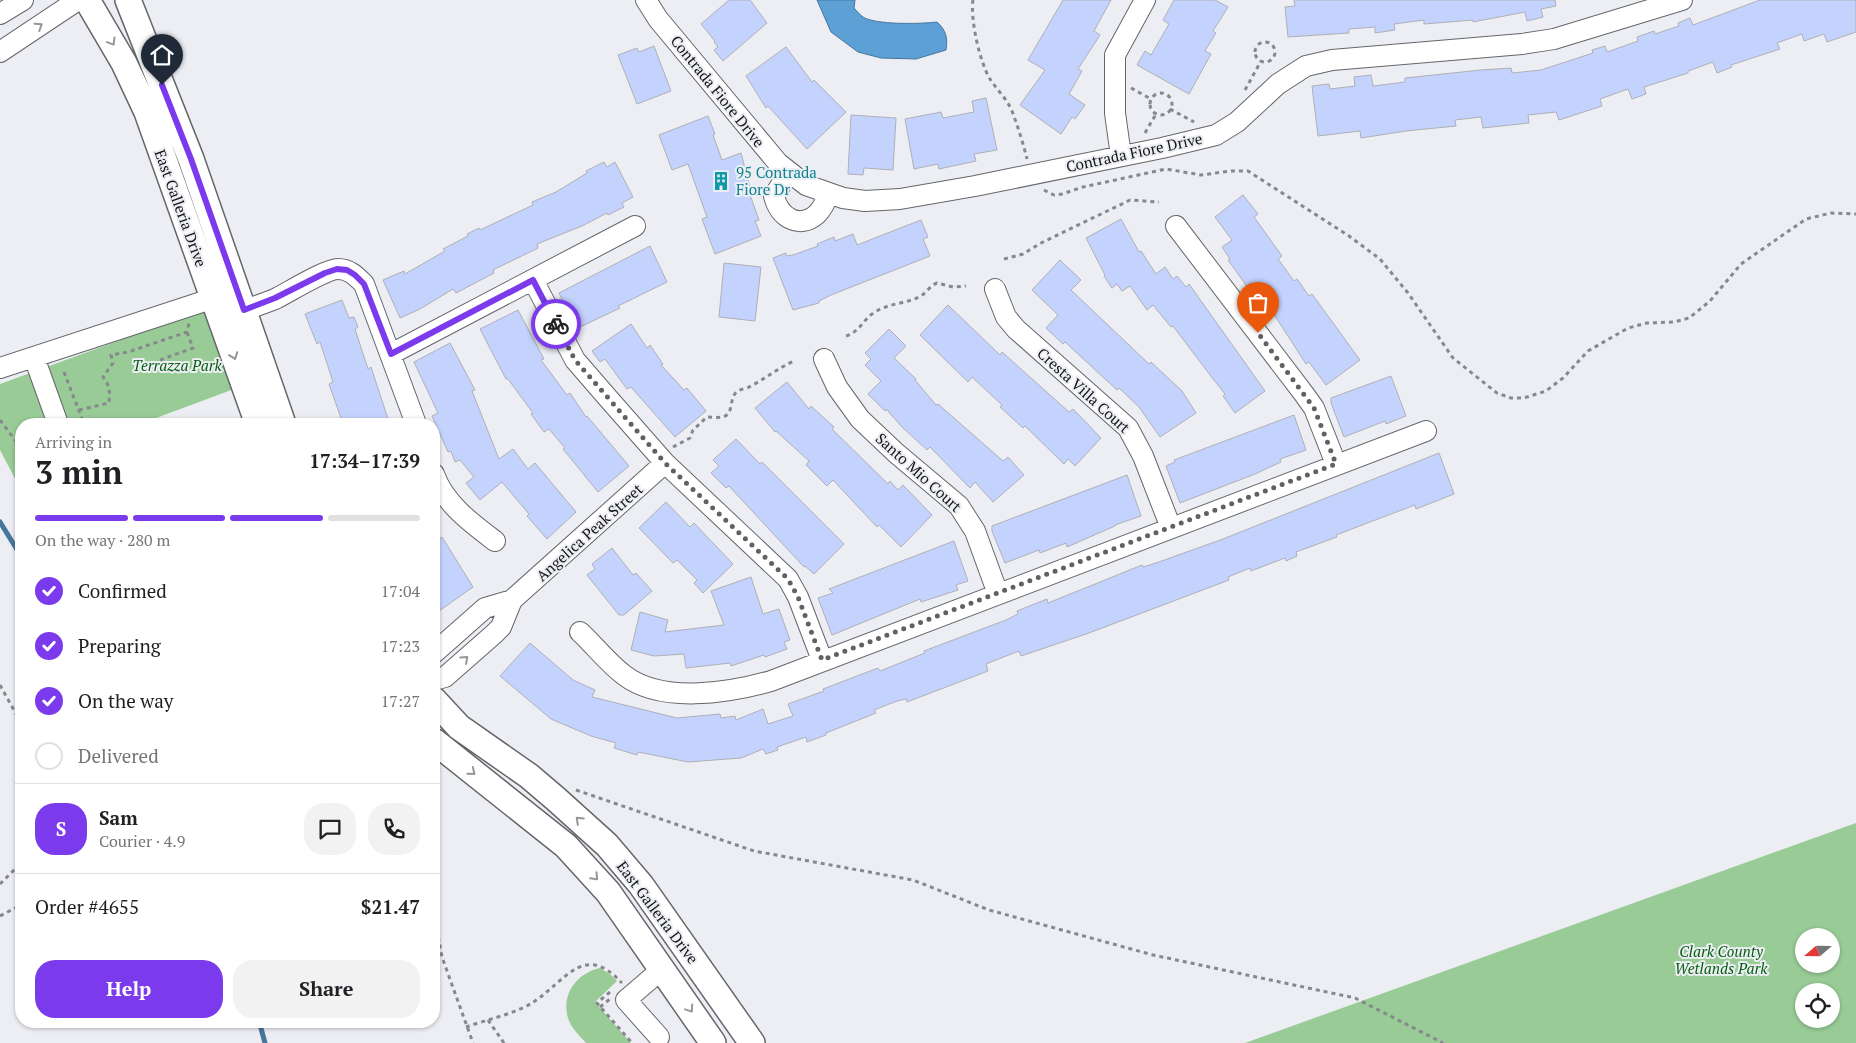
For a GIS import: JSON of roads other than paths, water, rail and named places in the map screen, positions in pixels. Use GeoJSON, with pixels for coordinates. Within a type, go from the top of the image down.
{"type":"FeatureCollection","features":[{"type":"Feature","properties":{"kind":"main road","name":"East Galleria Drive"},"geometry":{"type":"LineString","coordinates":[[87,0],[124,62],[147,112],[217,308],[261,408],[275,418]]}},
{"type":"Feature","properties":{"kind":"main road","name":"East Galleria Drive"},"geometry":{"type":"LineString","coordinates":[[128,0],[191,159],[240,300],[261,408]]}},
{"type":"Feature","properties":{"kind":"main road"},"geometry":{"type":"LineString","coordinates":[[194,244],[218,236]]}},
{"type":"Feature","properties":{"kind":"main road"},"geometry":{"type":"LineString","coordinates":[[217,308],[240,300]]}},
{"type":"Feature","properties":{"kind":"main road","name":"East Galleria Drive"},"geometry":{"type":"LineString","coordinates":[[440,706],[459,727],[529,776],[607,845],[641,885],[752,1043]]}},
{"type":"Feature","properties":{"kind":"main road","name":"East Galleria Drive"},"geometry":{"type":"LineString","coordinates":[[440,746],[566,846],[608,892],[713,1043]]}},
{"type":"Feature","properties":{"kind":"main road"},"geometry":{"type":"LineString","coordinates":[[662,969],[688,951]]}},
{"type":"Feature","properties":{"kind":"street"},"geometry":{"type":"LineString","coordinates":[[0,14],[23,0]]}},
{"type":"Feature","properties":{"kind":"street"},"geometry":{"type":"LineString","coordinates":[[0,52],[78,0]]}},
{"type":"Feature","properties":{"kind":"street","name":"Contrada Fiore Drive"},"geometry":{"type":"LineString","coordinates":[[646,0],[658,18],[766,150],[789,172],[806,185],[843,198],[865,201],[900,199],[1162,148],[1216,135],[1237,122],[1278,84],[1306,66],[1332,60],[1522,44],[1554,39],[1682,0]]}},
{"type":"Feature","properties":{"kind":"street"},"geometry":{"type":"LineString","coordinates":[[1120,156],[1116,114],[1115,56],[1145,0]]}},
{"type":"Feature","properties":{"kind":"street"},"geometry":{"type":"LineString","coordinates":[[789,172],[774,196],[776,205],[786,218],[795,221],[811,219],[822,208],[829,193]]}},
{"type":"Feature","properties":{"kind":"street"},"geometry":{"type":"LineString","coordinates":[[391,354],[635,226]]}},
{"type":"Feature","properties":{"kind":"street"},"geometry":{"type":"LineString","coordinates":[[1176,226],[1314,408],[1336,464]]}},
{"type":"Feature","properties":{"kind":"street"},"geometry":{"type":"LineString","coordinates":[[240,300],[275,298],[337,269],[347,270],[355,275],[364,284],[414,418]]}},
{"type":"Feature","properties":{"kind":"street"},"geometry":{"type":"LineString","coordinates":[[533,280],[575,360],[788,579],[798,597],[822,660]]}},
{"type":"Feature","properties":{"kind":"street","name":"Cresta Villa Court"},"geometry":{"type":"LineString","coordinates":[[995,290],[1006,317],[1016,329],[1128,428],[1143,456],[1171,528]]}},
{"type":"Feature","properties":{"kind":"street"},"geometry":{"type":"LineString","coordinates":[[0,368],[34,357],[217,308]]}},
{"type":"Feature","properties":{"kind":"street"},"geometry":{"type":"LineString","coordinates":[[34,357],[56,418]]}},
{"type":"Feature","properties":{"kind":"street","name":"Santo Mio Court"},"geometry":{"type":"LineString","coordinates":[[824,359],[837,387],[860,419],[896,453],[960,506],[975,531],[998,594]]}},
{"type":"Feature","properties":{"kind":"street"},"geometry":{"type":"LineString","coordinates":[[580,632],[625,676],[651,688],[681,693],[712,693],[741,689],[770,681],[1426,431]]}},
{"type":"Feature","properties":{"kind":"street","name":"Angelica Peak Street"},"geometry":{"type":"LineString","coordinates":[[440,678],[445,677],[501,627],[512,600],[668,456]]}},
{"type":"Feature","properties":{"kind":"street"},"geometry":{"type":"LineString","coordinates":[[440,484],[453,505],[471,523],[495,541]]}},
{"type":"Feature","properties":{"kind":"street","name":"Angelica Peak Street"},"geometry":{"type":"LineString","coordinates":[[440,649],[485,608],[512,600]]}},
{"type":"Feature","properties":{"kind":"street"},"geometry":{"type":"LineString","coordinates":[[658,1037],[626,1000],[662,969]]}},
{"type":"Feature","properties":{"kind":"water"},"geometry":{"type":"Polygon","coordinates":[[[817,0],[855,0],[854,8],[869,20],[887,23],[937,22],[946,34],[946,50],[916,59],[881,58],[858,52],[831,32],[817,0]]]}},
{"type":"Feature","properties":{"kind":"waterway"},"geometry":{"type":"LineString","coordinates":[[0,522],[15,546]]}},
{"type":"Feature","properties":{"kind":"waterway"},"geometry":{"type":"LineString","coordinates":[[261,1028],[265,1043]]}},
{"type":"Feature","properties":{"kind":"place","name":"95 Contrada Fiore Dr"},"geometry":{"type":"Point","coordinates":[721,181]}},
{"type":"Feature","properties":{"kind":"park label","name":"Terrazza Park"},"geometry":{"type":"Point","coordinates":[177,365]}},
{"type":"Feature","properties":{"kind":"park label","name":"Clark County Wetlands Park"},"geometry":{"type":"Point","coordinates":[1721,960]}}]}
